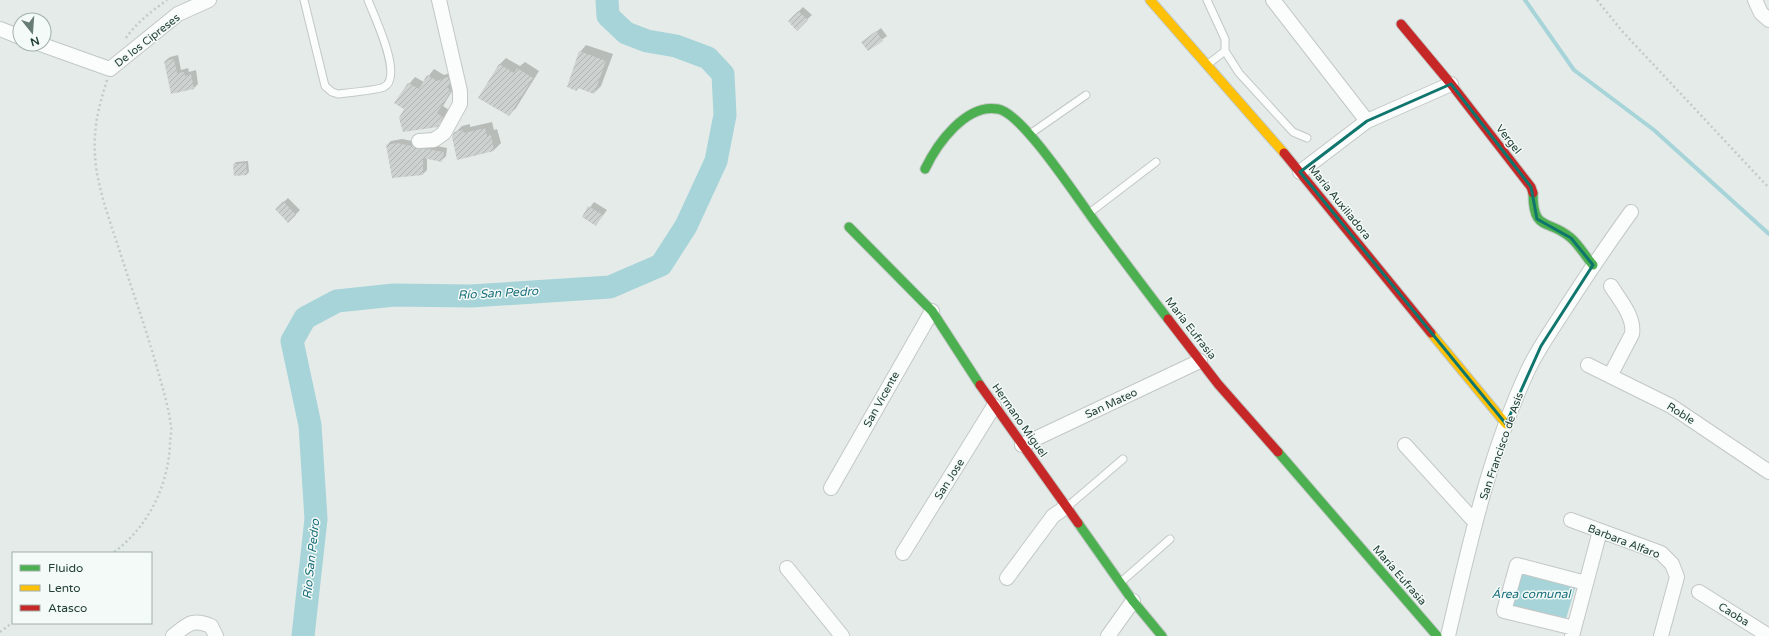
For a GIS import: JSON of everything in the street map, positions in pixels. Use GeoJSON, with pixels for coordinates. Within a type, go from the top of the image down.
{"type":"FeatureCollection","features":[{"type":"Feature","properties":{"kind":"street","name":"De los Cipreses"},"geometry":{"type":"LineString","coordinates":[[52,48],[110,69],[178,14],[209,0]]}},
{"type":"Feature","properties":{"kind":"street"},"geometry":{"type":"LineString","coordinates":[[419,142],[434,140],[444,133],[460,104],[460,91],[439,0]]}},
{"type":"Feature","properties":{"kind":"street","name":"María Auxiliadora"},"geometry":{"type":"LineString","coordinates":[[1150,0],[1300,172],[1506,424]]}},
{"type":"Feature","properties":{"kind":"street"},"geometry":{"type":"LineString","coordinates":[[1755,0],[1761,13],[1769,20]]}},
{"type":"Feature","properties":{"kind":"street"},"geometry":{"type":"LineString","coordinates":[[1278,1],[1367,120]]}},
{"type":"Feature","properties":{"kind":"street","name":"Vergel"},"geometry":{"type":"LineString","coordinates":[[1401,24],[1451,84],[1531,187],[1533,191],[1533,209],[1537,219],[1570,238],[1593,265]]}},
{"type":"Feature","properties":{"kind":"street"},"geometry":{"type":"LineString","coordinates":[[0,29],[12,34]]}},
{"type":"Feature","properties":{"kind":"street"},"geometry":{"type":"LineString","coordinates":[[1300,172],[1367,120],[1451,84]]}},
{"type":"Feature","properties":{"kind":"street","name":"María Eufrasia"},"geometry":{"type":"LineString","coordinates":[[925,169],[930,157],[964,118],[991,108],[1003,109],[1030,134],[1088,214],[1200,361],[1437,636]]}},
{"type":"Feature","properties":{"kind":"street","name":"San Francisco de Asís"},"geometry":{"type":"LineString","coordinates":[[1448,636],[1475,522],[1506,424],[1529,369],[1541,346],[1593,265],[1631,212]]}},
{"type":"Feature","properties":{"kind":"street","name":"Hermano Miguel"},"geometry":{"type":"LineString","coordinates":[[849,227],[932,311],[994,406],[1066,508],[1121,582],[1133,601],[1162,636]]}},
{"type":"Feature","properties":{"kind":"street"},"geometry":{"type":"LineString","coordinates":[[1610,376],[1632,334],[1633,329],[1630,318],[1611,286]]}},
{"type":"Feature","properties":{"kind":"street","name":"San Vicente"},"geometry":{"type":"LineString","coordinates":[[831,488],[932,311]]}},
{"type":"Feature","properties":{"kind":"street","name":"San Mateo"},"geometry":{"type":"LineString","coordinates":[[1022,444],[1200,361]]}},
{"type":"Feature","properties":{"kind":"street","name":"Roble"},"geometry":{"type":"LineString","coordinates":[[1588,365],[1671,406],[1769,472]]}},
{"type":"Feature","properties":{"kind":"street","name":"San Jose"},"geometry":{"type":"LineString","coordinates":[[903,553],[994,406]]}},
{"type":"Feature","properties":{"kind":"street"},"geometry":{"type":"LineString","coordinates":[[1405,445],[1475,522]]}},
{"type":"Feature","properties":{"kind":"street"},"geometry":{"type":"LineString","coordinates":[[1007,578],[1053,516],[1066,508]]}},
{"type":"Feature","properties":{"kind":"street","name":"Barbara Alfaro"},"geometry":{"type":"LineString","coordinates":[[1571,520],[1661,553],[1672,564],[1677,577],[1661,636]]}},
{"type":"Feature","properties":{"kind":"street"},"geometry":{"type":"LineString","coordinates":[[1586,583],[1517,565],[1504,611],[1573,632],[1600,531]]}},
{"type":"Feature","properties":{"kind":"street"},"geometry":{"type":"LineString","coordinates":[[787,568],[842,636]]}},
{"type":"Feature","properties":{"kind":"street","name":"Caoba"},"geometry":{"type":"LineString","coordinates":[[1699,592],[1756,632],[1769,636]]}},
{"type":"Feature","properties":{"kind":"street"},"geometry":{"type":"LineString","coordinates":[[1108,636],[1133,601]]}},
{"type":"Feature","properties":{"kind":"street"},"geometry":{"type":"LineString","coordinates":[[173,636],[193,621],[211,626],[216,636]]}},
{"type":"Feature","properties":{"kind":"lane"},"geometry":{"type":"LineString","coordinates":[[304,0],[325,86],[332,92],[338,94],[384,88],[390,81],[392,73],[390,60],[381,31],[368,0]]}},
{"type":"Feature","properties":{"kind":"lane"},"geometry":{"type":"LineString","coordinates":[[1207,0],[1225,39],[1225,51],[1239,73],[1293,132],[1307,138]]}},
{"type":"Feature","properties":{"kind":"lane"},"geometry":{"type":"LineString","coordinates":[[1207,66],[1225,51]]}},
{"type":"Feature","properties":{"kind":"lane"},"geometry":{"type":"LineString","coordinates":[[1030,134],[1086,95]]}},
{"type":"Feature","properties":{"kind":"lane"},"geometry":{"type":"LineString","coordinates":[[1088,214],[1156,162]]}},
{"type":"Feature","properties":{"kind":"lane"},"geometry":{"type":"LineString","coordinates":[[1066,508],[1123,459]]}},
{"type":"Feature","properties":{"kind":"lane"},"geometry":{"type":"LineString","coordinates":[[1121,582],[1170,539]]}},
{"type":"Feature","properties":{"kind":"path"},"geometry":{"type":"LineString","coordinates":[[124,41],[132,30],[148,14],[167,0]]}},
{"type":"Feature","properties":{"kind":"path"},"geometry":{"type":"LineString","coordinates":[[1597,0],[1622,31],[1769,188]]}},
{"type":"Feature","properties":{"kind":"path"},"geometry":{"type":"LineString","coordinates":[[110,69],[95,121],[96,168],[110,222],[155,359],[171,426],[169,455],[164,482],[154,506],[131,538],[114,552]]}},
{"type":"Feature","properties":{"kind":"path"},"geometry":{"type":"LineString","coordinates":[[0,632],[12,623]]}},
{"type":"Feature","properties":{"kind":"highlighted area"},"geometry":{"type":"Polygon","coordinates":[[[1451,84],[1531,187],[1537,219],[1571,238],[1593,265],[1541,346],[1506,424],[1300,172],[1367,121],[1451,84]]]}},
{"type":"Feature","properties":{"kind":"water","name":"Área comunal"},"geometry":{"type":"Polygon","coordinates":[[[1517,572],[1575,588],[1566,619],[1508,606],[1517,572]]]}},
{"type":"Feature","properties":{"kind":"building"},"geometry":{"type":"Polygon","coordinates":[[[798,11],[808,20],[797,31],[788,21],[798,11]]]}},
{"type":"Feature","properties":{"kind":"building"},"geometry":{"type":"Polygon","coordinates":[[[876,31],[883,41],[868,51],[861,42],[876,31]]]}},
{"type":"Feature","properties":{"kind":"building"},"geometry":{"type":"Polygon","coordinates":[[[579,51],[606,61],[594,94],[578,88],[577,91],[567,87],[579,51]]]}},
{"type":"Feature","properties":{"kind":"building"},"geometry":{"type":"Polygon","coordinates":[[[174,59],[177,73],[184,72],[185,76],[191,74],[194,89],[171,94],[164,61],[174,59]]]}},
{"type":"Feature","properties":{"kind":"building"},"geometry":{"type":"Polygon","coordinates":[[[499,64],[514,73],[517,68],[533,78],[509,116],[478,98],[499,64]]]}},
{"type":"Feature","properties":{"kind":"building"},"geometry":{"type":"Polygon","coordinates":[[[427,75],[437,81],[448,77],[450,83],[447,87],[451,91],[437,113],[443,117],[438,127],[403,132],[399,118],[404,109],[394,103],[408,83],[419,89],[427,75]]]}},
{"type":"Feature","properties":{"kind":"building"},"geometry":{"type":"Polygon","coordinates":[[[485,128],[487,136],[491,135],[494,151],[457,160],[452,137],[454,132],[463,130],[464,133],[485,128]]]}},
{"type":"Feature","properties":{"kind":"building"},"geometry":{"type":"Polygon","coordinates":[[[397,143],[419,149],[444,152],[442,162],[423,158],[423,175],[392,178],[386,145],[397,143]]]}},
{"type":"Feature","properties":{"kind":"building"},"geometry":{"type":"Polygon","coordinates":[[[246,163],[247,175],[234,176],[233,164],[246,163]]]}},
{"type":"Feature","properties":{"kind":"building"},"geometry":{"type":"Polygon","coordinates":[[[283,201],[296,215],[288,223],[275,209],[283,201]]]}},
{"type":"Feature","properties":{"kind":"building"},"geometry":{"type":"Polygon","coordinates":[[[588,206],[603,215],[596,226],[582,217],[588,206]]]}},
{"type":"Feature","properties":{"kind":"waterway","name":"Río San Pedro"},"geometry":{"type":"LineString","coordinates":[[303,636],[316,519],[310,425],[292,341],[305,318],[337,301],[394,295],[471,296],[610,287],[661,265],[686,226],[716,161],[725,115],[723,74],[708,58],[676,46],[647,41],[626,33],[608,16],[607,0]]}},
{"type":"Feature","properties":{"kind":"waterway"},"geometry":{"type":"LineString","coordinates":[[1525,0],[1574,70],[1654,130],[1769,234]]}},
{"type":"Feature","properties":{"kind":"traffic: fast"},"geometry":{"type":"LineString","coordinates":[[925,169],[945,137],[964,119],[975,112],[986,109],[998,109],[1009,114],[1022,126],[1051,161],[1168,319]]}},
{"type":"Feature","properties":{"kind":"traffic: fast"},"geometry":{"type":"LineString","coordinates":[[1533,193],[1534,206],[1539,220],[1563,232],[1571,238],[1593,265]]}},
{"type":"Feature","properties":{"kind":"traffic: fast"},"geometry":{"type":"LineString","coordinates":[[849,227],[932,311],[980,385]]}},
{"type":"Feature","properties":{"kind":"traffic: fast"},"geometry":{"type":"LineString","coordinates":[[1278,452],[1437,636]]}},
{"type":"Feature","properties":{"kind":"traffic: fast"},"geometry":{"type":"LineString","coordinates":[[1078,523],[1133,601],[1162,636]]}},
{"type":"Feature","properties":{"kind":"traffic: slow"},"geometry":{"type":"LineString","coordinates":[[1150,0],[1284,153]]}},
{"type":"Feature","properties":{"kind":"traffic: slow"},"geometry":{"type":"LineString","coordinates":[[1431,333],[1506,424]]}},
{"type":"Feature","properties":{"kind":"traffic: jam"},"geometry":{"type":"LineString","coordinates":[[1401,24],[1451,84],[1531,187],[1533,193]]}},
{"type":"Feature","properties":{"kind":"traffic: jam"},"geometry":{"type":"LineString","coordinates":[[1284,153],[1431,333]]}},
{"type":"Feature","properties":{"kind":"traffic: jam"},"geometry":{"type":"LineString","coordinates":[[1168,319],[1218,384],[1278,452]]}},
{"type":"Feature","properties":{"kind":"traffic: jam"},"geometry":{"type":"LineString","coordinates":[[980,385],[1078,523]]}}]}
